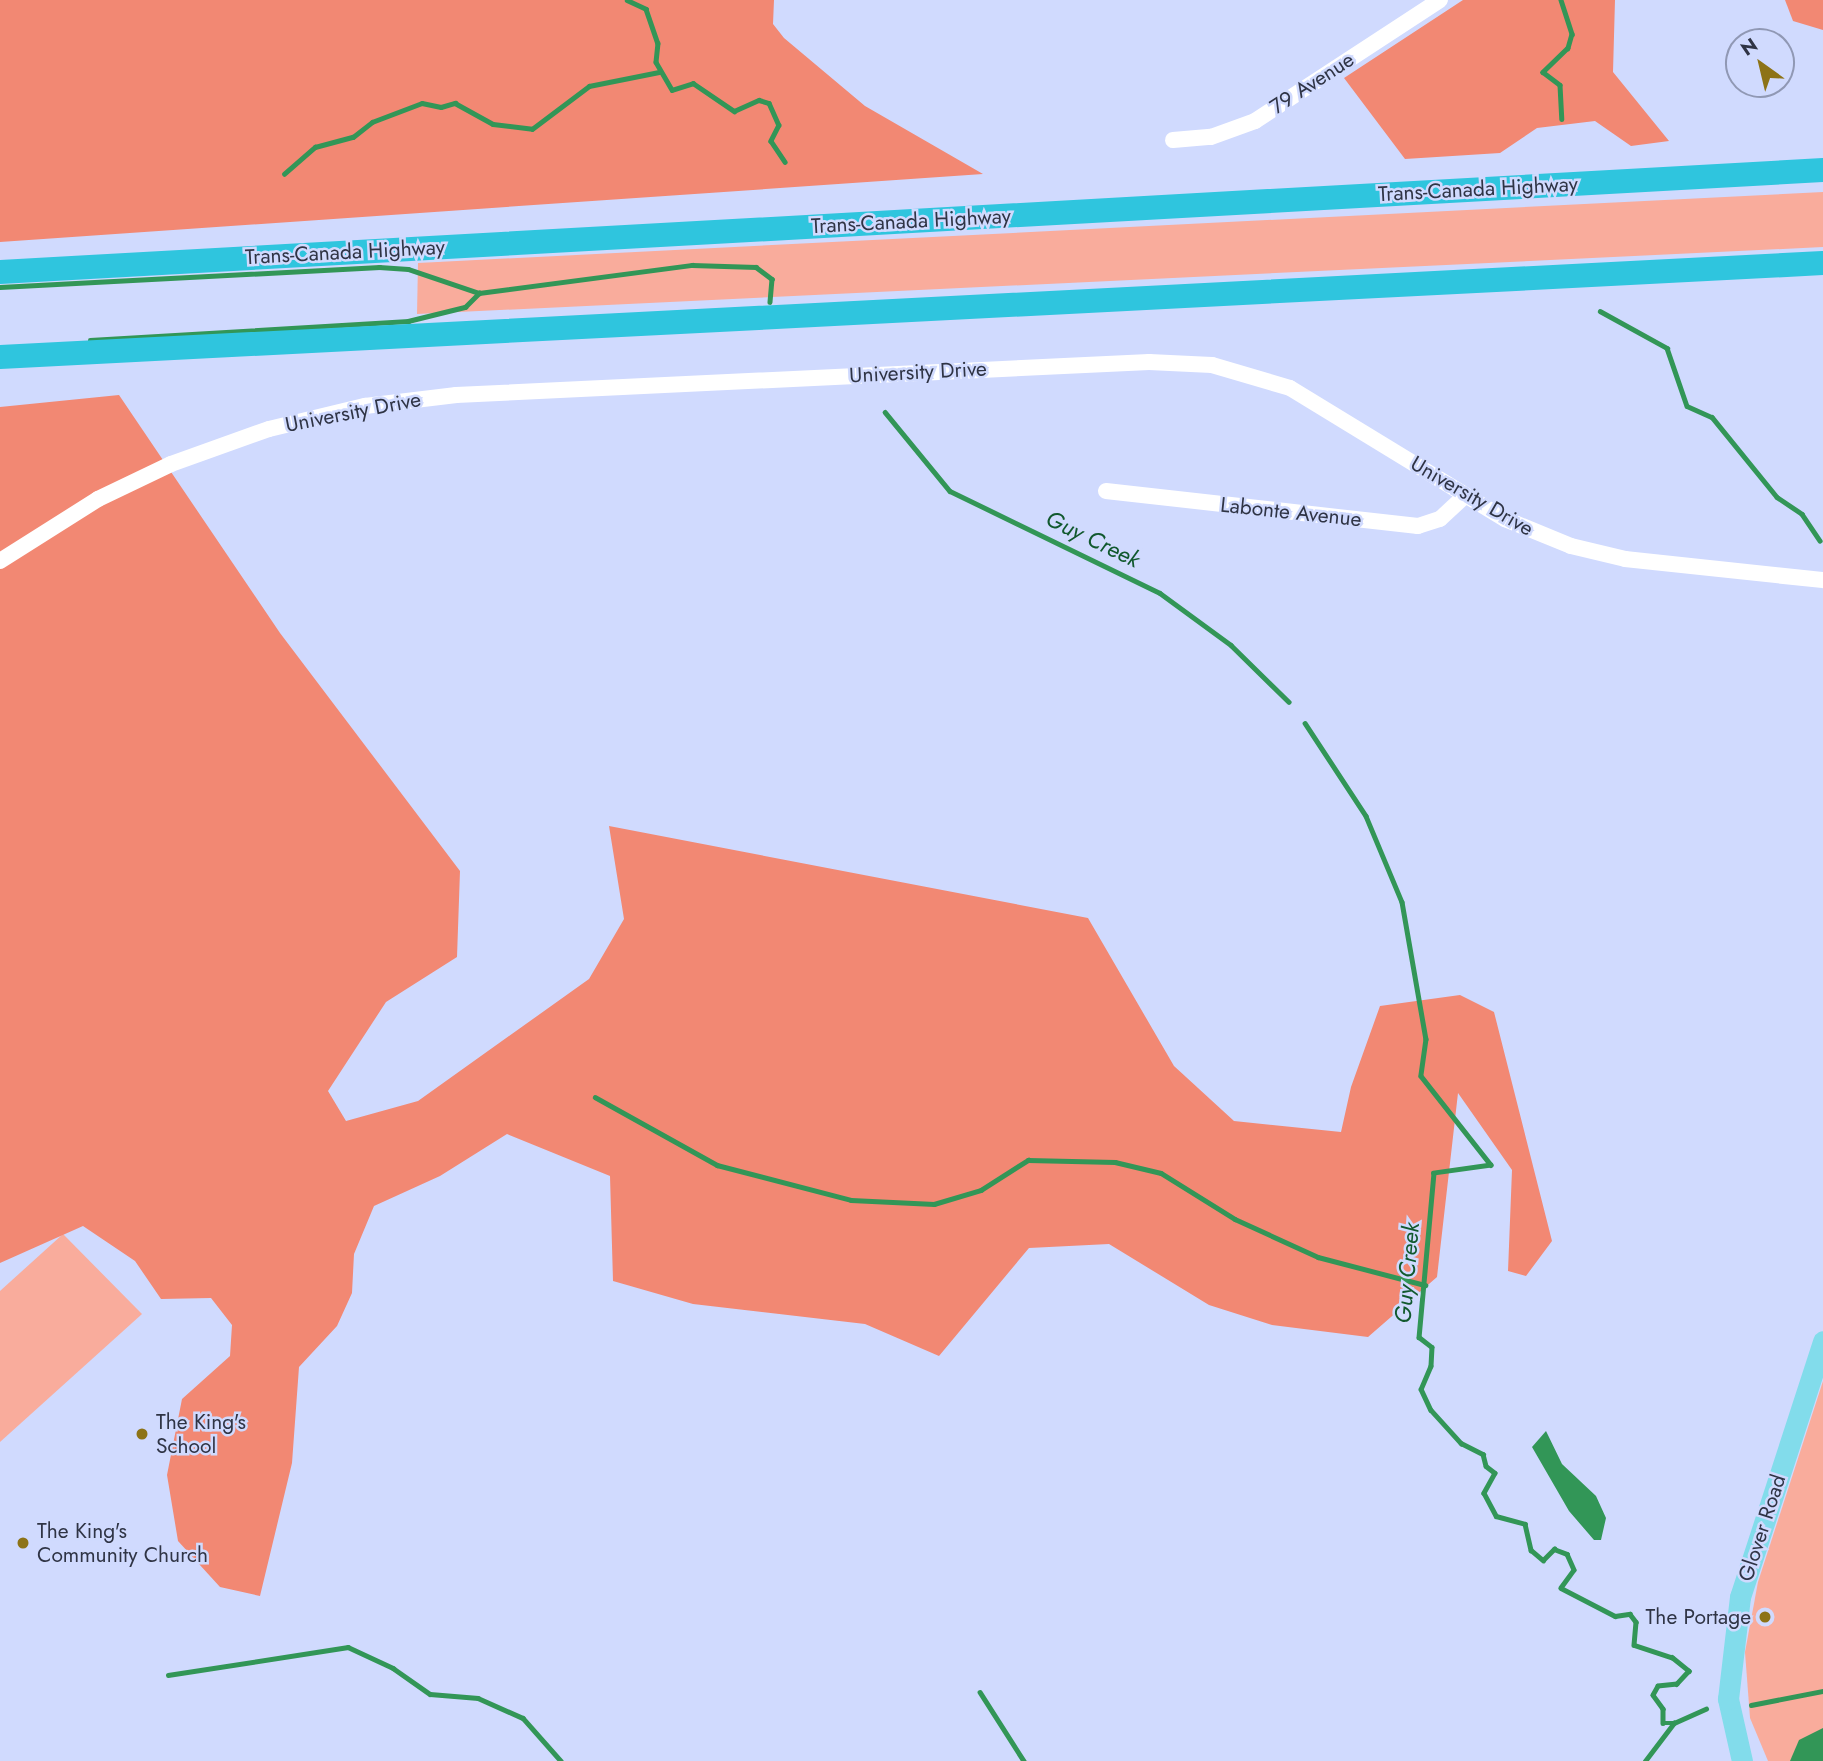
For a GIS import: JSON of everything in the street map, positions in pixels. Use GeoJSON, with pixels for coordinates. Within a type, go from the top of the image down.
{"type":"FeatureCollection","features":[{"type":"Feature","properties":{"kind":"highway","name":"Trans-Canada Highway"},"geometry":{"type":"LineString","coordinates":[[0,272],[1823,170]]}},
{"type":"Feature","properties":{"kind":"highway"},"geometry":{"type":"LineString","coordinates":[[0,357],[1823,263]]}},
{"type":"Feature","properties":{"kind":"main road","name":"Glover Road"},"geometry":{"type":"LineString","coordinates":[[1742,1761],[1728,1699],[1740,1597],[1823,1341]]}},
{"type":"Feature","properties":{"kind":"street","name":"79 Avenue"},"geometry":{"type":"LineString","coordinates":[[1173,140],[1210,137],[1255,121],[1440,0]]}},
{"type":"Feature","properties":{"kind":"street","name":"University Drive"},"geometry":{"type":"LineString","coordinates":[[0,561],[56,523],[151,473],[269,429],[365,406],[456,394],[1149,362],[1212,365],[1290,388],[1465,496],[1524,528],[1599,554],[1823,580]]}},
{"type":"Feature","properties":{"kind":"street","name":"Labonte Avenue"},"geometry":{"type":"LineString","coordinates":[[1106,491],[1419,526],[1440,519],[1465,496]]}},
{"type":"Feature","properties":{"kind":"shaded area"},"geometry":{"type":"Polygon","coordinates":[[[0,0],[774,0],[773,24],[784,38],[865,106],[983,174],[0,242],[0,0]]]}},
{"type":"Feature","properties":{"kind":"shaded area"},"geometry":{"type":"Polygon","coordinates":[[[1463,0],[1615,0],[1613,72],[1669,141],[1631,146],[1595,121],[1537,128],[1500,153],[1405,159],[1344,78],[1463,0]]]}},
{"type":"Feature","properties":{"kind":"shaded area"},"geometry":{"type":"Polygon","coordinates":[[[1785,0],[1823,0],[1823,30],[1793,21],[1785,0]]]}},
{"type":"Feature","properties":{"kind":"shaded area"},"geometry":{"type":"Polygon","coordinates":[[[1823,192],[1823,247],[417,314],[418,263],[1823,192]]]}},
{"type":"Feature","properties":{"kind":"shaded area"},"geometry":{"type":"Polygon","coordinates":[[[119,395],[280,633],[460,871],[457,957],[386,1002],[328,1091],[346,1121],[418,1101],[589,979],[624,919],[609,826],[1088,918],[1174,1066],[1234,1121],[1341,1132],[1351,1087],[1380,1006],[1460,995],[1494,1012],[1552,1241],[1526,1276],[1508,1271],[1512,1170],[1458,1093],[1437,1277],[1368,1337],[1272,1325],[1209,1305],[1109,1244],[1029,1248],[939,1356],[865,1324],[693,1304],[613,1281],[610,1176],[507,1134],[440,1176],[374,1206],[354,1254],[352,1293],[337,1326],[299,1367],[292,1463],[260,1596],[220,1587],[178,1541],[167,1475],[182,1399],[230,1356],[232,1325],[211,1298],[161,1299],[135,1261],[83,1226],[0,1263],[0,407],[119,395]]]}},
{"type":"Feature","properties":{"kind":"shaded area"},"geometry":{"type":"Polygon","coordinates":[[[63,1234],[142,1314],[0,1442],[0,1291],[63,1234]]]}},
{"type":"Feature","properties":{"kind":"shaded area"},"geometry":{"type":"Polygon","coordinates":[[[1823,1381],[1823,1761],[1768,1761],[1750,1718],[1745,1652],[1758,1582],[1823,1381]]]}},
{"type":"Feature","properties":{"kind":"shaded area"},"geometry":{"type":"Polygon","coordinates":[[[1546,1431],[1562,1464],[1596,1496],[1606,1518],[1601,1540],[1594,1540],[1569,1511],[1532,1447],[1546,1431]]]}},
{"type":"Feature","properties":{"kind":"shaded area"},"geometry":{"type":"Polygon","coordinates":[[[1823,1728],[1823,1761],[1790,1761],[1799,1740],[1823,1728]]]}},
{"type":"Feature","properties":{"kind":"waterway","name":"Guy Creek"},"geometry":{"type":"LineString","coordinates":[[627,0],[646,9],[658,43],[656,62],[672,90],[693,83],[734,111],[759,100],[769,103],[779,125],[771,141],[785,162]]}},
{"type":"Feature","properties":{"kind":"waterway"},"geometry":{"type":"LineString","coordinates":[[1561,0],[1572,34],[1568,48],[1543,72],[1560,85],[1562,119]]}},
{"type":"Feature","properties":{"kind":"waterway"},"geometry":{"type":"LineString","coordinates":[[284,174],[315,147],[353,137],[372,122],[422,103],[441,107],[455,103],[493,124],[532,129],[589,86],[659,72]]}},
{"type":"Feature","properties":{"kind":"waterway"},"geometry":{"type":"LineString","coordinates":[[0,287],[379,267],[408,269],[479,293],[692,265],[756,267],[772,279],[770,302]]}},
{"type":"Feature","properties":{"kind":"waterway"},"geometry":{"type":"LineString","coordinates":[[90,340],[408,321],[465,307],[479,293]]}},
{"type":"Feature","properties":{"kind":"waterway"},"geometry":{"type":"LineString","coordinates":[[1600,311],[1667,348],[1687,406],[1712,417],[1777,497],[1802,514],[1820,541]]}},
{"type":"Feature","properties":{"kind":"waterway","name":"Guy Creek"},"geometry":{"type":"LineString","coordinates":[[885,412],[950,491],[1160,593],[1231,645],[1289,702]]}},
{"type":"Feature","properties":{"kind":"waterway","name":"Guy Creek"},"geometry":{"type":"LineString","coordinates":[[1305,723],[1366,816],[1402,902],[1426,1039],[1421,1076],[1491,1165],[1434,1173],[1419,1337],[1432,1347],[1431,1366],[1421,1389],[1431,1410],[1461,1443],[1483,1454],[1486,1466],[1495,1473],[1484,1493],[1496,1516],[1525,1524],[1531,1550],[1543,1560],[1554,1549],[1567,1554],[1574,1570],[1561,1588],[1615,1616],[1630,1614],[1636,1622],[1634,1645],[1672,1657],[1689,1671],[1677,1684],[1658,1686],[1653,1695],[1663,1709],[1663,1723],[1674,1723]]}},
{"type":"Feature","properties":{"kind":"waterway"},"geometry":{"type":"LineString","coordinates":[[595,1097],[717,1165],[851,1200],[934,1204],[981,1190],[1028,1160],[1115,1162],[1161,1173],[1235,1219],[1318,1257],[1425,1285]]}},
{"type":"Feature","properties":{"kind":"waterway"},"geometry":{"type":"LineString","coordinates":[[168,1675],[348,1647],[393,1668],[430,1694],[478,1698],[523,1718],[561,1761]]}},
{"type":"Feature","properties":{"kind":"waterway"},"geometry":{"type":"LineString","coordinates":[[1751,1705],[1823,1691]]}},
{"type":"Feature","properties":{"kind":"waterway"},"geometry":{"type":"LineString","coordinates":[[980,1692],[1024,1761]]}},
{"type":"Feature","properties":{"kind":"waterway","name":"Guy Creek"},"geometry":{"type":"LineString","coordinates":[[1645,1761],[1674,1723],[1706,1709]]}},
{"type":"Feature","properties":{"kind":"place","name":"The King's School"},"geometry":{"type":"Point","coordinates":[142,1434]}},
{"type":"Feature","properties":{"kind":"place","name":"The King's Community Church"},"geometry":{"type":"Point","coordinates":[23,1543]}},
{"type":"Feature","properties":{"kind":"place","name":"The Portage"},"geometry":{"type":"Point","coordinates":[1765,1617]}}]}
